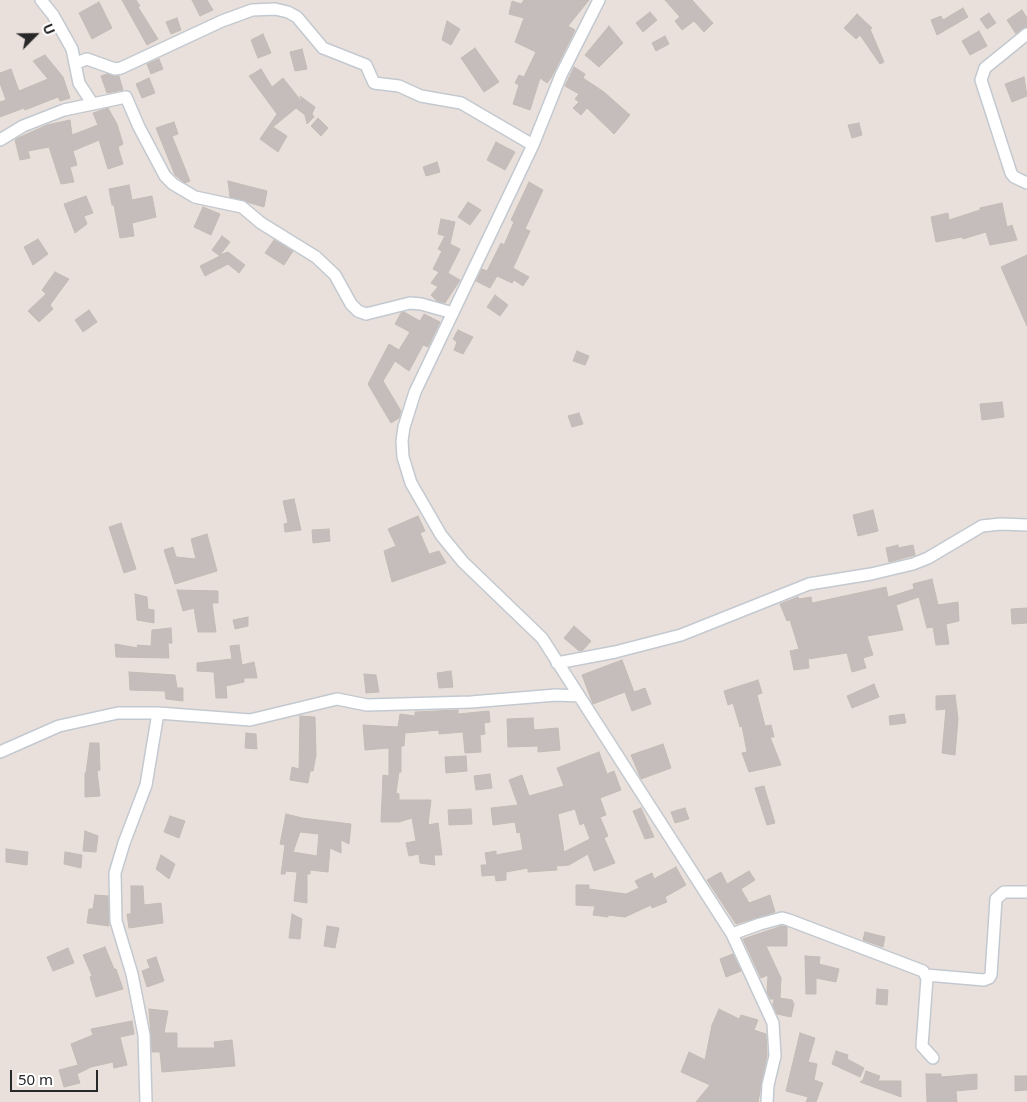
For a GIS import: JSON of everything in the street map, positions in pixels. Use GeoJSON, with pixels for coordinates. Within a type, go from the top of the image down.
{"type":"FeatureCollection","features":[{"type":"Feature","properties":{"kind":"street"},"geometry":{"type":"LineString","coordinates":[[41,0],[53,15],[72,49],[79,83],[92,103]]}},
{"type":"Feature","properties":{"kind":"street"},"geometry":{"type":"LineString","coordinates":[[599,0],[561,75],[533,145],[409,407],[402,440],[403,457],[411,483],[441,536],[463,562],[542,638],[605,740],[732,934],[772,1023],[775,1056],[768,1085],[767,1102]]}},
{"type":"Feature","properties":{"kind":"street"},"geometry":{"type":"LineString","coordinates":[[76,63],[87,59],[115,69],[121,68],[222,21],[252,10],[275,9],[288,12],[306,25],[323,48],[366,65],[374,83],[396,86],[421,96],[461,103],[533,145]]}},
{"type":"Feature","properties":{"kind":"street"},"geometry":{"type":"LineString","coordinates":[[1027,34],[985,68],[982,80],[1011,173],[1014,177],[1027,183]]}},
{"type":"Feature","properties":{"kind":"street"},"geometry":{"type":"LineString","coordinates":[[0,140],[23,126],[64,110],[126,97],[139,127],[172,184],[195,197],[242,207],[261,223],[316,257],[335,275],[351,304],[358,310],[366,314],[410,303],[421,304],[453,313]]}},
{"type":"Feature","properties":{"kind":"street"},"geometry":{"type":"LineString","coordinates":[[557,663],[615,652],[681,635],[809,584],[871,574],[913,564],[928,558],[982,526],[1001,524],[1027,525]]}},
{"type":"Feature","properties":{"kind":"street"},"geometry":{"type":"LineString","coordinates":[[0,752],[59,726],[118,714],[158,713],[250,720],[337,699],[367,705],[471,702],[556,695],[579,696]]}},
{"type":"Feature","properties":{"kind":"street"},"geometry":{"type":"LineString","coordinates":[[146,1102],[144,1035],[132,974],[116,921],[114,873],[146,785],[158,713]]}},
{"type":"Feature","properties":{"kind":"street"},"geometry":{"type":"LineString","coordinates":[[732,934],[782,918],[913,966],[926,974],[984,980],[992,975],[996,900],[1004,892],[1027,892]]}},
{"type":"Feature","properties":{"kind":"street"},"geometry":{"type":"LineString","coordinates":[[926,974],[922,1046],[933,1058]]}},
{"type":"Feature","properties":{"kind":"building"},"geometry":{"type":"Polygon","coordinates":[[[122,0],[136,0],[140,6],[138,7],[158,39],[147,45],[122,0]]]}},
{"type":"Feature","properties":{"kind":"building"},"geometry":{"type":"Polygon","coordinates":[[[192,0],[207,0],[213,10],[200,16],[192,0]]]}},
{"type":"Feature","properties":{"kind":"building"},"geometry":{"type":"Polygon","coordinates":[[[524,0],[589,0],[568,26],[575,30],[551,78],[547,83],[540,78],[530,110],[513,104],[519,85],[515,83],[519,75],[524,77],[536,52],[515,42],[524,18],[509,14],[512,1],[521,4],[524,0]]]}},
{"type":"Feature","properties":{"kind":"building"},"geometry":{"type":"Polygon","coordinates":[[[665,0],[692,0],[713,23],[704,32],[694,21],[682,30],[675,21],[680,17],[665,0]]]}},
{"type":"Feature","properties":{"kind":"building"},"geometry":{"type":"Polygon","coordinates":[[[99,2],[112,28],[92,39],[79,13],[99,2]]]}},
{"type":"Feature","properties":{"kind":"building"},"geometry":{"type":"Polygon","coordinates":[[[963,8],[968,17],[937,35],[931,20],[941,16],[943,20],[963,8]]]}},
{"type":"Feature","properties":{"kind":"building"},"geometry":{"type":"Polygon","coordinates":[[[1022,10],[1027,18],[1027,27],[1016,34],[1007,20],[1022,10]]]}},
{"type":"Feature","properties":{"kind":"building"},"geometry":{"type":"Polygon","coordinates":[[[650,12],[657,20],[643,32],[636,23],[650,12]]]}},
{"type":"Feature","properties":{"kind":"building"},"geometry":{"type":"Polygon","coordinates":[[[989,13],[996,23],[987,29],[980,19],[989,13]]]}},
{"type":"Feature","properties":{"kind":"building"},"geometry":{"type":"Polygon","coordinates":[[[857,14],[872,28],[870,29],[884,62],[880,64],[860,35],[856,39],[844,28],[857,14]]]}},
{"type":"Feature","properties":{"kind":"building"},"geometry":{"type":"Polygon","coordinates":[[[177,18],[181,30],[171,34],[166,22],[177,18]]]}},
{"type":"Feature","properties":{"kind":"building"},"geometry":{"type":"Polygon","coordinates":[[[447,21],[460,29],[451,45],[442,40],[447,21]]]}},
{"type":"Feature","properties":{"kind":"building"},"geometry":{"type":"Polygon","coordinates":[[[609,26],[623,43],[599,67],[585,55],[609,26]]]}},
{"type":"Feature","properties":{"kind":"building"},"geometry":{"type":"Polygon","coordinates":[[[979,31],[987,46],[970,55],[962,41],[979,31]]]}},
{"type":"Feature","properties":{"kind":"building"},"geometry":{"type":"Polygon","coordinates":[[[263,34],[271,53],[258,58],[251,40],[263,34]]]}},
{"type":"Feature","properties":{"kind":"building"},"geometry":{"type":"Polygon","coordinates":[[[665,36],[669,44],[656,51],[652,43],[665,36]]]}},
{"type":"Feature","properties":{"kind":"building"},"geometry":{"type":"Polygon","coordinates":[[[475,48],[499,82],[484,92],[461,58],[475,48]]]}},
{"type":"Feature","properties":{"kind":"building"},"geometry":{"type":"Polygon","coordinates":[[[302,49],[307,69],[295,71],[290,52],[302,49]]]}},
{"type":"Feature","properties":{"kind":"building"},"geometry":{"type":"Polygon","coordinates":[[[45,55],[63,77],[70,98],[60,101],[58,97],[25,110],[24,108],[0,117],[0,102],[6,100],[0,83],[0,73],[11,69],[19,91],[48,79],[33,61],[45,55]]]}},
{"type":"Feature","properties":{"kind":"building"},"geometry":{"type":"Polygon","coordinates":[[[159,59],[163,69],[151,74],[147,64],[159,59]]]}},
{"type":"Feature","properties":{"kind":"building"},"geometry":{"type":"Polygon","coordinates":[[[574,67],[585,74],[583,78],[604,92],[630,115],[614,134],[587,108],[581,115],[573,108],[579,102],[575,99],[579,94],[565,86],[574,67]]]}},
{"type":"Feature","properties":{"kind":"building"},"geometry":{"type":"Polygon","coordinates":[[[261,69],[272,87],[283,78],[302,102],[300,96],[315,107],[312,114],[314,117],[307,124],[305,115],[296,108],[273,127],[287,136],[278,152],[260,139],[277,114],[249,76],[261,69]]]}},
{"type":"Feature","properties":{"kind":"building"},"geometry":{"type":"Polygon","coordinates":[[[107,74],[119,76],[123,90],[107,93],[101,76],[107,74]]]}},
{"type":"Feature","properties":{"kind":"building"},"geometry":{"type":"Polygon","coordinates":[[[1024,77],[1027,96],[1012,102],[1005,84],[1024,77]]]}},
{"type":"Feature","properties":{"kind":"building"},"geometry":{"type":"Polygon","coordinates":[[[149,78],[155,93],[142,98],[136,84],[149,78]]]}},
{"type":"Feature","properties":{"kind":"building"},"geometry":{"type":"Polygon","coordinates":[[[108,108],[117,124],[123,144],[118,147],[123,164],[108,169],[99,140],[73,151],[77,165],[70,167],[74,182],[61,184],[49,147],[28,151],[30,158],[20,160],[15,140],[18,138],[47,125],[70,120],[72,135],[98,125],[93,113],[108,108]]]}},
{"type":"Feature","properties":{"kind":"building"},"geometry":{"type":"Polygon","coordinates":[[[318,118],[328,128],[321,136],[311,126],[318,118]]]}},
{"type":"Feature","properties":{"kind":"building"},"geometry":{"type":"Polygon","coordinates":[[[174,122],[178,134],[172,136],[190,181],[185,183],[175,175],[156,128],[174,122]]]}},
{"type":"Feature","properties":{"kind":"building"},"geometry":{"type":"Polygon","coordinates":[[[859,123],[862,135],[852,138],[848,125],[859,123]]]}},
{"type":"Feature","properties":{"kind":"building"},"geometry":{"type":"Polygon","coordinates":[[[496,142],[515,152],[505,170],[487,160],[496,142]]]}},
{"type":"Feature","properties":{"kind":"building"},"geometry":{"type":"Polygon","coordinates":[[[437,162],[440,172],[426,176],[423,167],[437,162]]]}},
{"type":"Feature","properties":{"kind":"building"},"geometry":{"type":"Polygon","coordinates":[[[228,181],[267,191],[264,207],[230,197],[228,181]]]}},
{"type":"Feature","properties":{"kind":"building"},"geometry":{"type":"Polygon","coordinates":[[[529,182],[543,190],[525,229],[530,231],[513,268],[529,277],[523,286],[514,280],[512,283],[497,276],[490,288],[476,281],[482,269],[487,271],[501,243],[504,245],[514,222],[511,220],[529,182]]]}},
{"type":"Feature","properties":{"kind":"building"},"geometry":{"type":"Polygon","coordinates":[[[129,185],[132,200],[152,196],[156,217],[132,223],[134,236],[120,238],[109,189],[129,185]]]}},
{"type":"Feature","properties":{"kind":"building"},"geometry":{"type":"Polygon","coordinates":[[[86,196],[93,213],[84,216],[87,224],[75,233],[64,204],[86,196]]]}},
{"type":"Feature","properties":{"kind":"building"},"geometry":{"type":"Polygon","coordinates":[[[468,202],[481,210],[470,225],[458,217],[468,202]]]}},
{"type":"Feature","properties":{"kind":"building"},"geometry":{"type":"Polygon","coordinates":[[[1002,203],[1007,227],[1012,225],[1017,240],[990,245],[986,232],[963,239],[962,237],[936,242],[931,217],[948,213],[949,220],[980,210],[980,208],[1002,203]]]}},
{"type":"Feature","properties":{"kind":"building"},"geometry":{"type":"Polygon","coordinates":[[[203,207],[220,214],[211,235],[194,227],[203,207]]]}},
{"type":"Feature","properties":{"kind":"building"},"geometry":{"type":"Polygon","coordinates":[[[441,219],[455,222],[450,244],[460,249],[448,273],[460,280],[445,303],[437,301],[431,295],[438,287],[431,283],[439,272],[433,269],[442,251],[438,249],[445,236],[438,234],[441,219]]]}},
{"type":"Feature","properties":{"kind":"building"},"geometry":{"type":"Polygon","coordinates":[[[222,236],[230,242],[220,255],[228,252],[245,265],[239,273],[228,264],[205,276],[200,266],[220,256],[212,250],[222,236]]]}},
{"type":"Feature","properties":{"kind":"building"},"geometry":{"type":"Polygon","coordinates":[[[38,239],[48,254],[33,265],[24,247],[38,239]]]}},
{"type":"Feature","properties":{"kind":"building"},"geometry":{"type":"Polygon","coordinates":[[[274,240],[293,251],[284,265],[265,253],[274,240]]]}},
{"type":"Feature","properties":{"kind":"building"},"geometry":{"type":"Polygon","coordinates":[[[1027,255],[1027,326],[1001,267],[1027,255]]]}},
{"type":"Feature","properties":{"kind":"building"},"geometry":{"type":"Polygon","coordinates":[[[55,272],[69,279],[50,305],[53,309],[39,322],[28,311],[46,294],[42,290],[55,272]]]}},
{"type":"Feature","properties":{"kind":"building"},"geometry":{"type":"Polygon","coordinates":[[[495,295],[508,305],[500,316],[487,307],[495,295]]]}},
{"type":"Feature","properties":{"kind":"building"},"geometry":{"type":"Polygon","coordinates":[[[89,310],[97,322],[83,332],[75,320],[89,310]]]}},
{"type":"Feature","properties":{"kind":"building"},"geometry":{"type":"Polygon","coordinates":[[[404,312],[420,321],[424,314],[440,322],[428,347],[423,345],[409,371],[395,361],[383,381],[401,411],[399,418],[391,423],[368,384],[389,344],[399,350],[410,332],[395,324],[401,313],[404,312]]]}},
{"type":"Feature","properties":{"kind":"building"},"geometry":{"type":"Polygon","coordinates":[[[458,330],[473,337],[463,354],[454,350],[457,342],[453,339],[458,330]]]}},
{"type":"Feature","properties":{"kind":"building"},"geometry":{"type":"Polygon","coordinates":[[[577,351],[589,356],[585,365],[573,361],[577,351]]]}},
{"type":"Feature","properties":{"kind":"building"},"geometry":{"type":"Polygon","coordinates":[[[1002,402],[1004,417],[982,420],[980,404],[1002,402]]]}},
{"type":"Feature","properties":{"kind":"building"},"geometry":{"type":"Polygon","coordinates":[[[579,413],[583,424],[572,427],[568,416],[579,413]]]}},
{"type":"Feature","properties":{"kind":"building"},"geometry":{"type":"Polygon","coordinates":[[[294,499],[301,530],[285,532],[284,524],[288,523],[283,501],[294,499]]]}},
{"type":"Feature","properties":{"kind":"building"},"geometry":{"type":"Polygon","coordinates":[[[873,510],[878,531],[858,536],[853,515],[873,510]]]}},
{"type":"Feature","properties":{"kind":"building"},"geometry":{"type":"Polygon","coordinates":[[[418,516],[425,531],[420,533],[429,554],[439,551],[446,563],[392,582],[384,551],[396,546],[388,529],[418,516]]]}},
{"type":"Feature","properties":{"kind":"building"},"geometry":{"type":"Polygon","coordinates":[[[121,523],[136,569],[124,573],[109,527],[121,523]]]}},
{"type":"Feature","properties":{"kind":"building"},"geometry":{"type":"Polygon","coordinates":[[[329,529],[330,541],[313,543],[312,530],[329,529]]]}},
{"type":"Feature","properties":{"kind":"building"},"geometry":{"type":"Polygon","coordinates":[[[207,534],[217,571],[175,584],[164,550],[173,547],[176,557],[196,559],[191,539],[207,534]]]}},
{"type":"Feature","properties":{"kind":"building"},"geometry":{"type":"Polygon","coordinates":[[[898,545],[898,548],[913,545],[915,555],[889,562],[886,548],[898,545]]]}},
{"type":"Feature","properties":{"kind":"building"},"geometry":{"type":"Polygon","coordinates":[[[932,579],[938,605],[958,602],[959,621],[946,624],[949,644],[936,645],[933,627],[927,628],[919,597],[896,605],[903,630],[867,636],[873,655],[863,658],[866,668],[852,672],[847,653],[808,659],[809,668],[794,670],[790,651],[799,649],[790,620],[787,621],[780,604],[798,597],[799,599],[811,597],[812,603],[886,587],[888,597],[914,589],[913,584],[932,579]]]}},
{"type":"Feature","properties":{"kind":"building"},"geometry":{"type":"Polygon","coordinates":[[[177,590],[218,591],[218,603],[212,603],[216,632],[198,632],[194,608],[183,611],[177,590]]]}},
{"type":"Feature","properties":{"kind":"building"},"geometry":{"type":"Polygon","coordinates":[[[135,594],[147,597],[148,609],[154,610],[154,623],[137,620],[135,594]]]}},
{"type":"Feature","properties":{"kind":"building"},"geometry":{"type":"Polygon","coordinates":[[[1027,608],[1027,623],[1012,624],[1011,609],[1027,608]]]}},
{"type":"Feature","properties":{"kind":"building"},"geometry":{"type":"Polygon","coordinates":[[[248,617],[248,626],[235,629],[233,620],[248,617]]]}},
{"type":"Feature","properties":{"kind":"building"},"geometry":{"type":"Polygon","coordinates":[[[574,626],[591,641],[583,650],[579,651],[564,638],[574,626]]]}},
{"type":"Feature","properties":{"kind":"building"},"geometry":{"type":"Polygon","coordinates":[[[171,628],[172,643],[168,643],[169,658],[116,657],[115,644],[138,648],[137,645],[151,646],[152,630],[171,628]]]}},
{"type":"Feature","properties":{"kind":"building"},"geometry":{"type":"Polygon","coordinates":[[[239,645],[242,665],[254,662],[257,678],[244,678],[244,682],[226,686],[227,698],[216,698],[214,672],[197,671],[197,663],[232,659],[230,646],[239,645]]]}},
{"type":"Feature","properties":{"kind":"building"},"geometry":{"type":"Polygon","coordinates":[[[622,660],[634,692],[645,688],[651,704],[632,711],[625,692],[593,704],[582,675],[622,660]]]}},
{"type":"Feature","properties":{"kind":"building"},"geometry":{"type":"Polygon","coordinates":[[[451,671],[453,687],[439,688],[437,673],[451,671]]]}},
{"type":"Feature","properties":{"kind":"building"},"geometry":{"type":"Polygon","coordinates":[[[129,672],[175,675],[177,688],[183,688],[183,701],[166,699],[165,691],[130,690],[129,672]]]}},
{"type":"Feature","properties":{"kind":"building"},"geometry":{"type":"Polygon","coordinates":[[[364,674],[376,675],[379,692],[366,693],[364,674]]]}},
{"type":"Feature","properties":{"kind":"building"},"geometry":{"type":"Polygon","coordinates":[[[758,680],[762,693],[757,695],[765,726],[771,725],[774,737],[770,737],[781,765],[749,772],[742,753],[747,752],[742,726],[740,727],[733,703],[728,705],[724,691],[758,680]]]}},
{"type":"Feature","properties":{"kind":"building"},"geometry":{"type":"Polygon","coordinates":[[[874,684],[879,697],[852,708],[847,696],[874,684]]]}},
{"type":"Feature","properties":{"kind":"building"},"geometry":{"type":"Polygon","coordinates":[[[955,695],[958,719],[955,755],[942,753],[946,709],[936,710],[936,696],[955,695]]]}},
{"type":"Feature","properties":{"kind":"building"},"geometry":{"type":"Polygon","coordinates":[[[458,710],[458,714],[489,711],[490,722],[484,723],[485,734],[480,735],[481,752],[465,753],[463,732],[439,734],[439,730],[405,733],[404,746],[401,746],[401,772],[399,772],[396,793],[399,794],[399,800],[431,800],[428,825],[438,823],[442,855],[434,855],[435,865],[420,863],[419,854],[409,856],[406,843],[416,841],[412,818],[399,822],[381,822],[383,775],[389,776],[389,748],[365,750],[363,725],[398,727],[400,714],[415,716],[415,712],[458,710]]]}},
{"type":"Feature","properties":{"kind":"building"},"geometry":{"type":"Polygon","coordinates":[[[904,714],[906,723],[890,725],[889,716],[904,714]]]}},
{"type":"Feature","properties":{"kind":"building"},"geometry":{"type":"Polygon","coordinates":[[[300,716],[315,717],[316,755],[313,771],[310,771],[308,783],[290,780],[292,767],[299,769],[300,716]]]}},
{"type":"Feature","properties":{"kind":"building"},"geometry":{"type":"Polygon","coordinates":[[[533,718],[534,730],[558,728],[560,750],[538,752],[538,746],[508,747],[507,719],[533,718]]]}},
{"type":"Feature","properties":{"kind":"building"},"geometry":{"type":"Polygon","coordinates":[[[246,733],[256,734],[257,749],[245,748],[246,733]]]}},
{"type":"Feature","properties":{"kind":"building"},"geometry":{"type":"Polygon","coordinates":[[[90,743],[99,743],[100,770],[97,771],[100,796],[85,797],[85,773],[90,743]]]}},
{"type":"Feature","properties":{"kind":"building"},"geometry":{"type":"Polygon","coordinates":[[[663,744],[671,768],[641,779],[631,755],[663,744]]]}},
{"type":"Feature","properties":{"kind":"building"},"geometry":{"type":"Polygon","coordinates":[[[599,752],[607,774],[614,771],[621,790],[600,798],[606,815],[600,817],[608,836],[604,838],[615,863],[594,871],[588,854],[569,865],[556,866],[557,870],[528,872],[528,868],[506,872],[506,880],[496,881],[495,875],[482,876],[481,865],[487,865],[485,853],[496,851],[496,855],[523,850],[520,832],[517,833],[515,822],[493,825],[491,808],[518,805],[509,780],[522,775],[529,796],[564,786],[557,768],[599,752]],[[575,809],[558,814],[564,852],[590,839],[584,823],[580,825],[575,809]]]}},
{"type":"Feature","properties":{"kind":"building"},"geometry":{"type":"Polygon","coordinates":[[[466,756],[467,771],[446,773],[445,757],[466,756]]]}},
{"type":"Feature","properties":{"kind":"building"},"geometry":{"type":"Polygon","coordinates":[[[490,774],[492,788],[476,790],[474,776],[490,774]]]}},
{"type":"Feature","properties":{"kind":"building"},"geometry":{"type":"Polygon","coordinates":[[[764,786],[775,823],[767,825],[755,788],[764,786]]]}},
{"type":"Feature","properties":{"kind":"building"},"geometry":{"type":"Polygon","coordinates":[[[641,808],[654,837],[645,839],[633,811],[641,808]]]}},
{"type":"Feature","properties":{"kind":"building"},"geometry":{"type":"Polygon","coordinates":[[[685,808],[689,819],[675,823],[671,812],[685,808]]]}},
{"type":"Feature","properties":{"kind":"building"},"geometry":{"type":"Polygon","coordinates":[[[471,809],[472,824],[449,825],[448,810],[471,809]]]}},
{"type":"Feature","properties":{"kind":"building"},"geometry":{"type":"Polygon","coordinates":[[[286,814],[302,818],[351,824],[349,844],[341,840],[341,853],[330,848],[328,872],[310,870],[310,874],[307,874],[307,903],[294,901],[297,872],[286,871],[285,874],[281,874],[285,845],[280,844],[286,814]],[[300,832],[293,852],[317,856],[319,834],[300,832]]]}},
{"type":"Feature","properties":{"kind":"building"},"geometry":{"type":"Polygon","coordinates":[[[170,816],[185,821],[179,838],[164,832],[170,816]]]}},
{"type":"Feature","properties":{"kind":"building"},"geometry":{"type":"Polygon","coordinates":[[[85,831],[98,836],[96,852],[83,851],[85,831]]]}},
{"type":"Feature","properties":{"kind":"building"},"geometry":{"type":"Polygon","coordinates":[[[6,849],[28,852],[27,865],[6,862],[6,849]]]}},
{"type":"Feature","properties":{"kind":"building"},"geometry":{"type":"Polygon","coordinates":[[[65,852],[82,855],[81,868],[64,864],[65,852]]]}},
{"type":"Feature","properties":{"kind":"building"},"geometry":{"type":"Polygon","coordinates":[[[161,855],[175,864],[169,879],[156,869],[161,855]]]}},
{"type":"Feature","properties":{"kind":"building"},"geometry":{"type":"Polygon","coordinates":[[[676,867],[686,885],[665,897],[667,902],[652,908],[651,905],[625,917],[608,915],[608,917],[593,915],[595,906],[576,905],[576,885],[589,885],[589,889],[626,894],[639,888],[635,881],[652,873],[654,879],[676,867]]]}},
{"type":"Feature","properties":{"kind":"building"},"geometry":{"type":"Polygon","coordinates":[[[749,871],[755,880],[741,889],[749,903],[770,895],[775,912],[736,924],[707,880],[721,872],[727,884],[749,871]]]}},
{"type":"Feature","properties":{"kind":"building"},"geometry":{"type":"Polygon","coordinates":[[[131,886],[143,886],[144,905],[161,903],[163,923],[129,928],[127,914],[131,914],[131,886]]]}},
{"type":"Feature","properties":{"kind":"building"},"geometry":{"type":"Polygon","coordinates":[[[95,895],[108,896],[109,926],[87,923],[89,909],[93,909],[95,895]]]}},
{"type":"Feature","properties":{"kind":"building"},"geometry":{"type":"Polygon","coordinates":[[[292,914],[302,919],[300,939],[289,938],[292,914]]]}},
{"type":"Feature","properties":{"kind":"building"},"geometry":{"type":"Polygon","coordinates":[[[327,926],[339,928],[335,948],[324,946],[327,926]]]}},
{"type":"Feature","properties":{"kind":"building"},"geometry":{"type":"Polygon","coordinates":[[[782,926],[787,927],[787,946],[766,946],[781,978],[780,998],[792,1000],[794,1004],[791,1017],[777,1014],[773,1005],[774,999],[770,999],[767,992],[768,975],[761,978],[743,939],[782,926]]]}},
{"type":"Feature","properties":{"kind":"building"},"geometry":{"type":"Polygon","coordinates":[[[865,932],[885,937],[883,947],[863,940],[865,932]]]}},
{"type":"Feature","properties":{"kind":"building"},"geometry":{"type":"Polygon","coordinates":[[[105,947],[123,989],[96,997],[90,977],[92,976],[83,955],[105,947]]]}},
{"type":"Feature","properties":{"kind":"building"},"geometry":{"type":"Polygon","coordinates":[[[68,948],[74,963],[53,971],[47,957],[68,948]]]}},
{"type":"Feature","properties":{"kind":"building"},"geometry":{"type":"Polygon","coordinates":[[[733,954],[741,971],[726,977],[720,959],[733,954]]]}},
{"type":"Feature","properties":{"kind":"building"},"geometry":{"type":"Polygon","coordinates":[[[805,956],[820,957],[819,964],[839,969],[836,982],[816,978],[816,994],[806,994],[805,956]]]}},
{"type":"Feature","properties":{"kind":"building"},"geometry":{"type":"Polygon","coordinates":[[[156,957],[164,981],[147,987],[142,971],[150,968],[147,960],[156,957]]]}},
{"type":"Feature","properties":{"kind":"building"},"geometry":{"type":"Polygon","coordinates":[[[877,989],[888,990],[887,1005],[876,1004],[877,989]]]}},
{"type":"Feature","properties":{"kind":"building"},"geometry":{"type":"Polygon","coordinates":[[[149,1009],[168,1011],[164,1033],[177,1033],[177,1048],[215,1048],[214,1042],[232,1040],[235,1066],[162,1072],[160,1052],[152,1052],[149,1009]]]}},
{"type":"Feature","properties":{"kind":"building"},"geometry":{"type":"Polygon","coordinates":[[[719,1009],[739,1019],[741,1015],[758,1020],[754,1030],[766,1034],[767,1055],[758,1102],[696,1102],[710,1085],[681,1072],[689,1052],[705,1060],[712,1025],[719,1009]]]}},
{"type":"Feature","properties":{"kind":"building"},"geometry":{"type":"Polygon","coordinates":[[[132,1021],[134,1034],[120,1037],[127,1065],[114,1068],[113,1062],[91,1067],[77,1074],[80,1083],[64,1087],[59,1070],[78,1065],[71,1044],[93,1035],[91,1029],[132,1021]]]}},
{"type":"Feature","properties":{"kind":"building"},"geometry":{"type":"Polygon","coordinates":[[[800,1033],[815,1038],[808,1062],[817,1064],[814,1080],[823,1083],[816,1102],[806,1102],[808,1097],[786,1091],[800,1033]]]}},
{"type":"Feature","properties":{"kind":"building"},"geometry":{"type":"Polygon","coordinates":[[[836,1051],[848,1055],[847,1059],[864,1068],[860,1077],[832,1064],[836,1051]]]}},
{"type":"Feature","properties":{"kind":"building"},"geometry":{"type":"Polygon","coordinates":[[[866,1071],[880,1076],[878,1081],[901,1081],[901,1097],[860,1082],[863,1080],[866,1071]]]}},
{"type":"Feature","properties":{"kind":"building"},"geometry":{"type":"Polygon","coordinates":[[[926,1074],[941,1074],[941,1077],[977,1074],[977,1089],[956,1091],[957,1102],[927,1102],[926,1074]]]}},
{"type":"Feature","properties":{"kind":"building"},"geometry":{"type":"Polygon","coordinates":[[[1015,1076],[1027,1076],[1027,1090],[1015,1091],[1015,1076]]]}}]}
